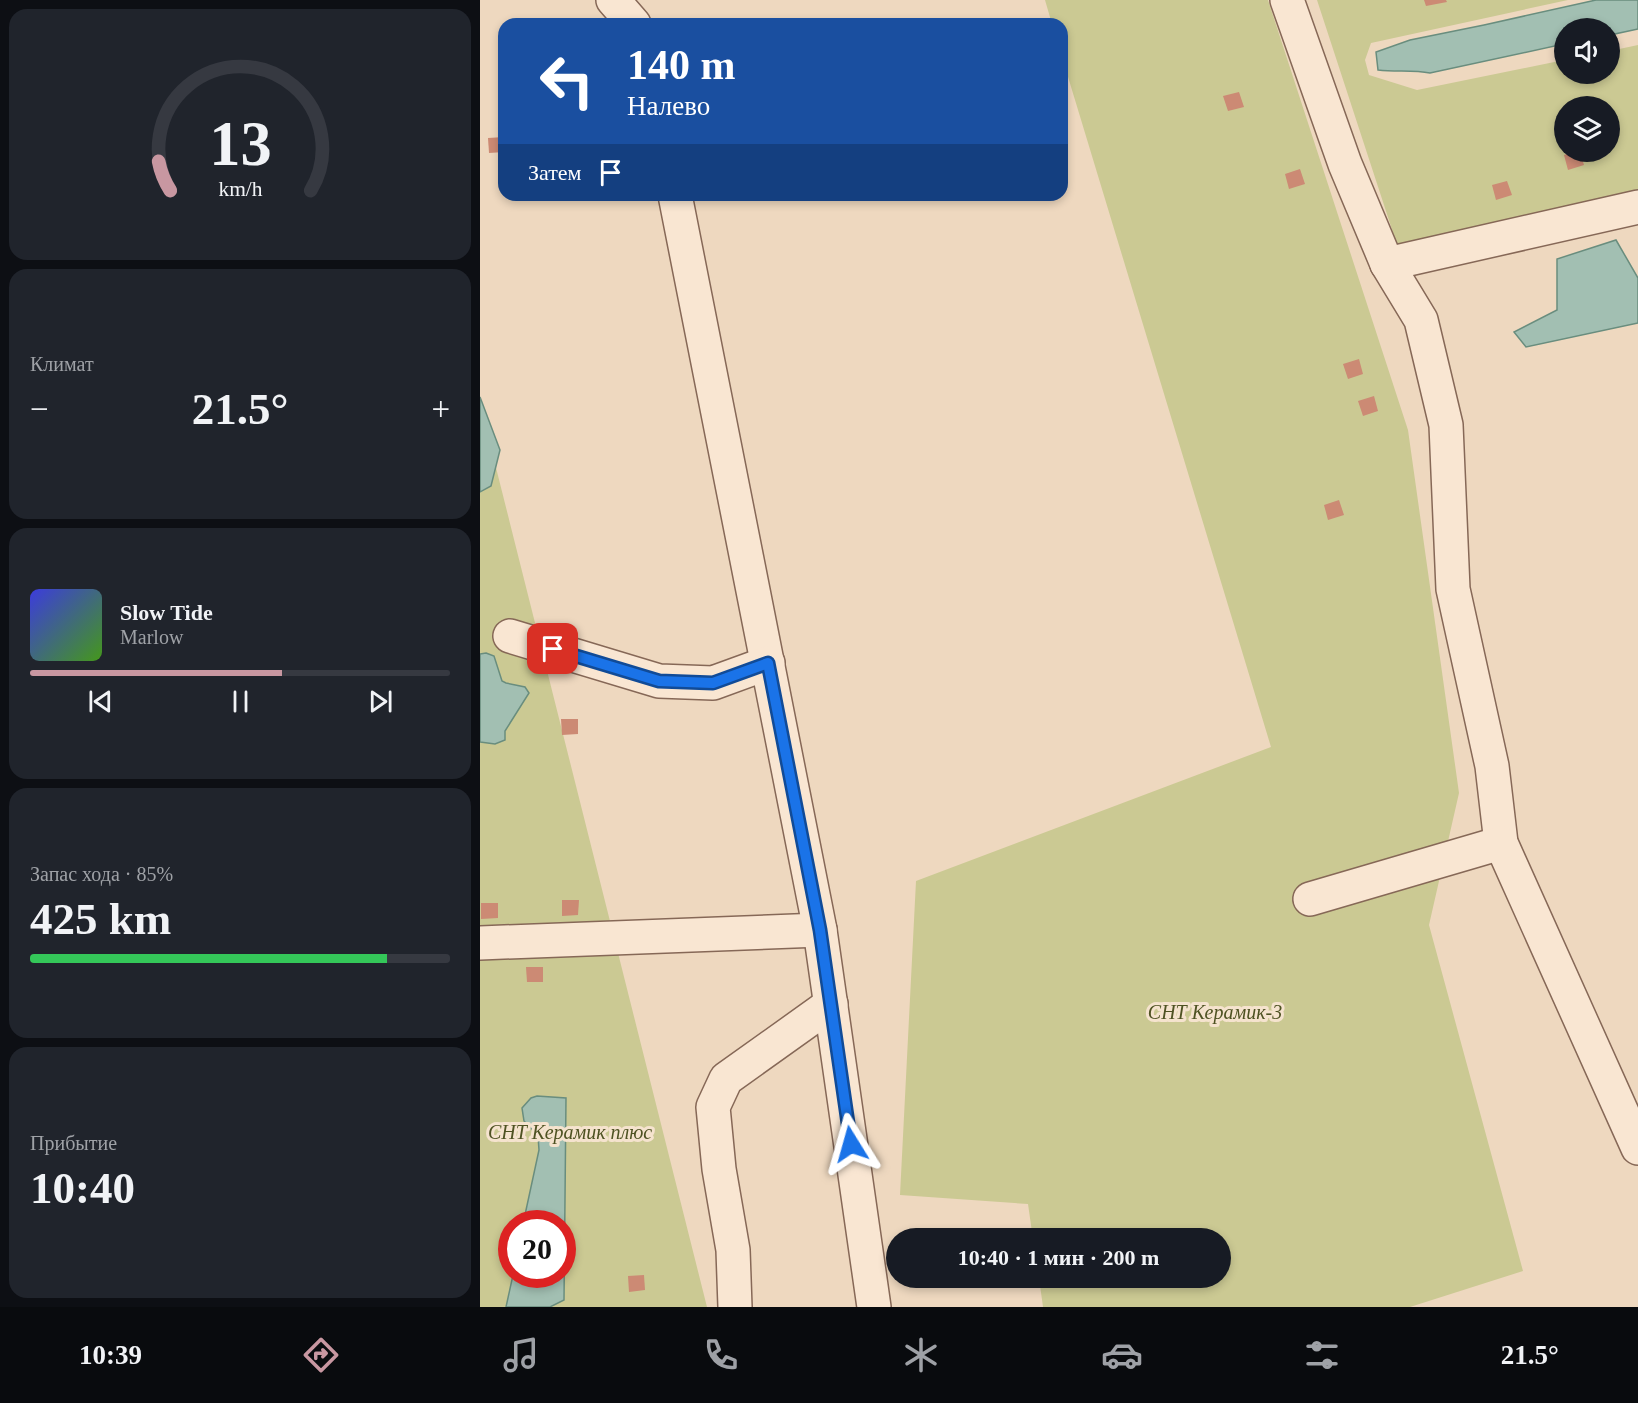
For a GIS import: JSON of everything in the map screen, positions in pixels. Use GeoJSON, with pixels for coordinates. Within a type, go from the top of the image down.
{"type":"FeatureCollection","features":[{"type":"Feature","properties":{"kind":"lane"},"geometry":{"type":"LineString","coordinates":[[614,0],[629,18]]}},
{"type":"Feature","properties":{"kind":"lane"},"geometry":{"type":"LineString","coordinates":[[1287,0],[1345,164],[1387,264],[1420,320],[1446,425],[1453,589],[1492,766],[1501,843],[1638,1148]]}},
{"type":"Feature","properties":{"kind":"lane"},"geometry":{"type":"LineString","coordinates":[[676,201],[820,930],[874,1307]]}},
{"type":"Feature","properties":{"kind":"lane"},"geometry":{"type":"LineString","coordinates":[[1387,264],[1638,207]]}},
{"type":"Feature","properties":{"kind":"lane"},"geometry":{"type":"LineString","coordinates":[[510,636],[659,681],[713,683],[768,663]]}},
{"type":"Feature","properties":{"kind":"lane"},"geometry":{"type":"LineString","coordinates":[[1311,899],[1501,843]]}},
{"type":"Feature","properties":{"kind":"lane"},"geometry":{"type":"LineString","coordinates":[[480,944],[820,930]]}},
{"type":"Feature","properties":{"kind":"lane"},"geometry":{"type":"LineString","coordinates":[[735,1307],[733,1250],[719,1169],[713,1107],[726,1079],[831,1004]]}},
{"type":"Feature","properties":{"kind":"green space","name":"СНТ Керамик-3"},"geometry":{"type":"Polygon","coordinates":[[[1045,0],[1268,0],[1408,430],[1459,793],[1429,925],[1523,1271],[1410,1307],[1043,1307],[1040,1288],[1231,1288],[1231,1228],[1031,1228],[1028,1204],[900,1195],[916,881],[1271,747],[1068,77],[1068,18],[1050,18],[1045,0]]]}},
{"type":"Feature","properties":{"kind":"green space"},"geometry":{"type":"Polygon","coordinates":[[[1317,0],[1568,0],[1371,43],[1365,60],[1369,75],[1417,90],[1554,62],[1554,84],[1620,84],[1620,49],[1638,45],[1638,198],[1400,254],[1317,0]]]}},
{"type":"Feature","properties":{"kind":"green space","name":"СНТ Керамик плюс"},"geometry":{"type":"Polygon","coordinates":[[[480,404],[707,1307],[480,1307],[480,404]]]}},
{"type":"Feature","properties":{"kind":"shaded area"},"geometry":{"type":"Polygon","coordinates":[[[1596,0],[1638,0],[1638,29],[1620,33],[1620,18],[1554,18],[1554,46],[1430,73],[1378,70],[1376,52],[1410,40],[1596,0]]]}},
{"type":"Feature","properties":{"kind":"shaded area"},"geometry":{"type":"Polygon","coordinates":[[[1616,240],[1638,278],[1638,323],[1526,347],[1514,332],[1557,310],[1557,259],[1616,240]]]}},
{"type":"Feature","properties":{"kind":"shaded area"},"geometry":{"type":"Polygon","coordinates":[[[480,397],[500,450],[491,486],[480,492],[480,397]]]}},
{"type":"Feature","properties":{"kind":"shaded area"},"geometry":{"type":"Polygon","coordinates":[[[486,653],[494,656],[502,681],[525,687],[529,693],[505,731],[505,740],[495,744],[480,742],[480,654],[486,653]]]}},
{"type":"Feature","properties":{"kind":"shaded area"},"geometry":{"type":"Polygon","coordinates":[[[537,1096],[566,1098],[565,1210],[526,1210],[539,1150],[538,1136],[524,1121],[522,1108],[531,1098],[537,1096]]]}},
{"type":"Feature","properties":{"kind":"shaded area"},"geometry":{"type":"Polygon","coordinates":[[[510,1288],[564,1288],[564,1300],[550,1307],[506,1307],[510,1288]]]}},
{"type":"Feature","properties":{"kind":"building"},"geometry":{"type":"Polygon","coordinates":[[[1424,0],[1446,0],[1447,2],[1426,6],[1424,0]]]}},
{"type":"Feature","properties":{"kind":"building"},"geometry":{"type":"Polygon","coordinates":[[[1239,92],[1244,107],[1228,111],[1223,96],[1239,92]]]}},
{"type":"Feature","properties":{"kind":"building"},"geometry":{"type":"Polygon","coordinates":[[[498,137],[498,152],[489,153],[488,138],[498,137]]]}},
{"type":"Feature","properties":{"kind":"building"},"geometry":{"type":"Polygon","coordinates":[[[1566,162],[1583,162],[1584,165],[1568,170],[1566,162]]]}},
{"type":"Feature","properties":{"kind":"building"},"geometry":{"type":"Polygon","coordinates":[[[1300,169],[1305,184],[1289,189],[1285,174],[1300,169]]]}},
{"type":"Feature","properties":{"kind":"building"},"geometry":{"type":"Polygon","coordinates":[[[1507,181],[1512,195],[1496,200],[1492,185],[1507,181]]]}},
{"type":"Feature","properties":{"kind":"building"},"geometry":{"type":"Polygon","coordinates":[[[1359,359],[1363,374],[1348,379],[1343,364],[1359,359]]]}},
{"type":"Feature","properties":{"kind":"building"},"geometry":{"type":"Polygon","coordinates":[[[1374,396],[1378,411],[1363,416],[1358,401],[1374,396]]]}},
{"type":"Feature","properties":{"kind":"building"},"geometry":{"type":"Polygon","coordinates":[[[1339,500],[1344,515],[1328,520],[1324,505],[1339,500]]]}},
{"type":"Feature","properties":{"kind":"building"},"geometry":{"type":"Polygon","coordinates":[[[561,719],[578,719],[578,734],[562,735],[561,719]]]}},
{"type":"Feature","properties":{"kind":"building"},"geometry":{"type":"Polygon","coordinates":[[[562,900],[579,900],[578,915],[562,916],[562,900]]]}},
{"type":"Feature","properties":{"kind":"building"},"geometry":{"type":"Polygon","coordinates":[[[481,903],[498,903],[498,918],[481,919],[481,903]]]}},
{"type":"Feature","properties":{"kind":"building"},"geometry":{"type":"Polygon","coordinates":[[[526,967],[543,967],[543,982],[527,982],[526,967]]]}},
{"type":"Feature","properties":{"kind":"building"},"geometry":{"type":"Polygon","coordinates":[[[644,1275],[645,1290],[629,1292],[628,1276],[644,1275]]]}},
{"type":"Feature","properties":{"kind":"route"},"geometry":{"type":"LineString","coordinates":[[553,649],[659,681],[713,683],[768,663],[820,930],[851,1144]]}}]}
